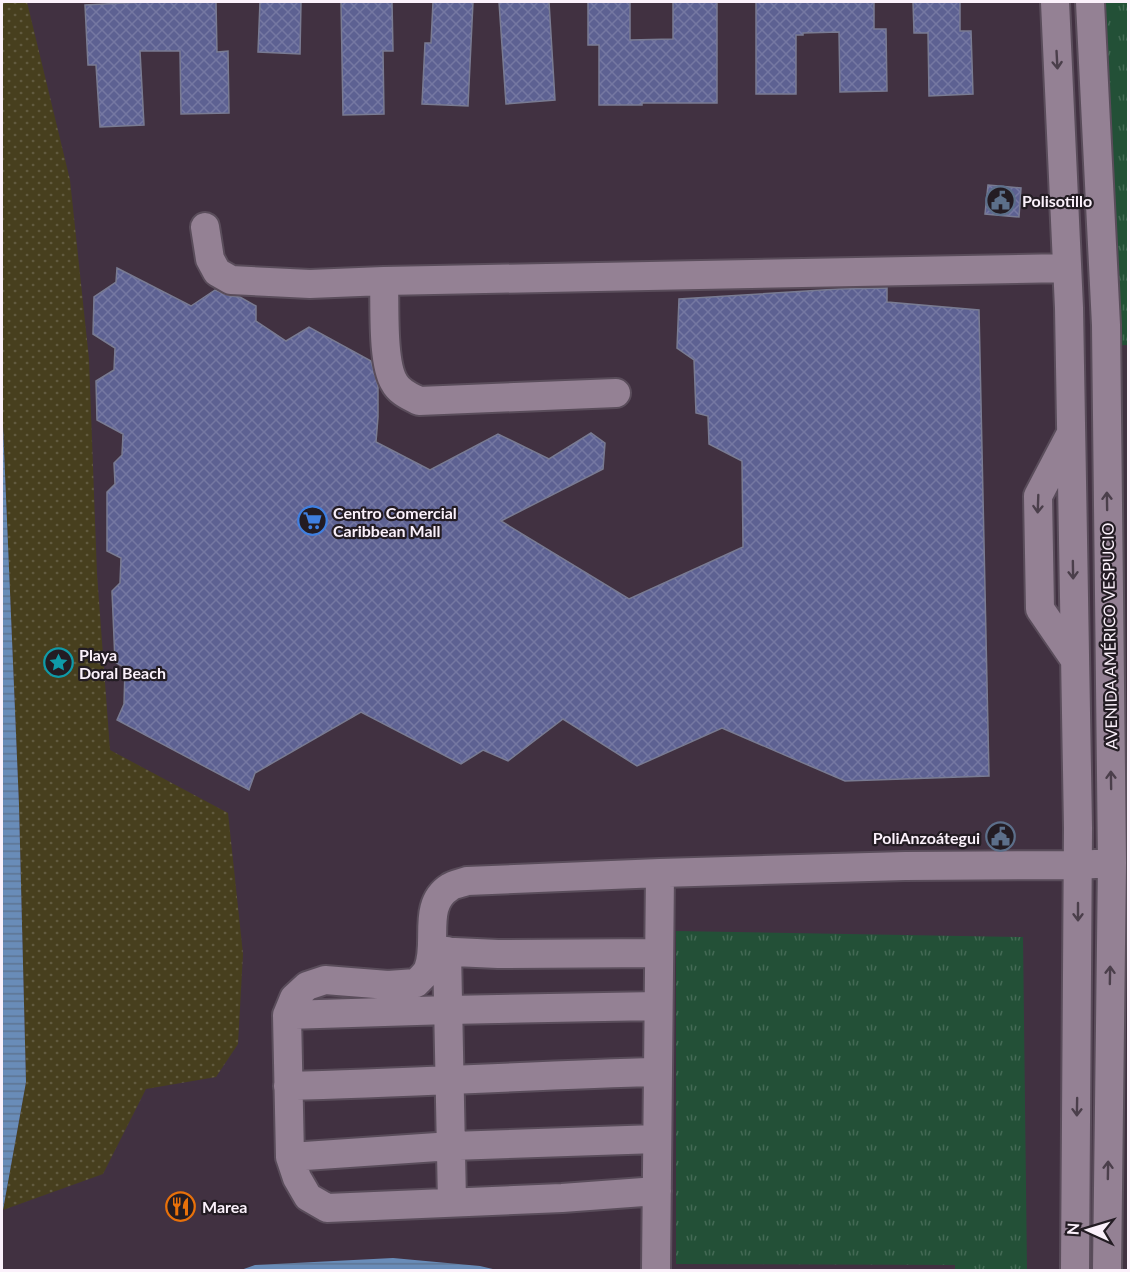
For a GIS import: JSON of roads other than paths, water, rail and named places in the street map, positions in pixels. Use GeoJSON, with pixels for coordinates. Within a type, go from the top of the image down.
{"type":"FeatureCollection","features":[{"type":"Feature","properties":{"kind":"street"},"geometry":{"type":"LineString","coordinates":[[1055,2],[1067,268],[1075,660],[1078,865],[1076,1270]]}},
{"type":"Feature","properties":{"kind":"street","name":"AVENIDA AMÉRICO VESPUCIO"},"geometry":{"type":"LineString","coordinates":[[1090,2],[1117,345],[1107,1270]]}},
{"type":"Feature","properties":{"kind":"street"},"geometry":{"type":"LineString","coordinates":[[205,227],[210,259],[217,272],[231,280],[310,284],[1067,268]]}},
{"type":"Feature","properties":{"kind":"street"},"geometry":{"type":"LineString","coordinates":[[384,281],[387,363],[393,382],[403,393],[419,401],[616,393]]}},
{"type":"Feature","properties":{"kind":"street"},"geometry":{"type":"LineString","coordinates":[[1069,346],[1117,345]]}},
{"type":"Feature","properties":{"kind":"street"},"geometry":{"type":"LineString","coordinates":[[1070,386],[1117,385]]}},
{"type":"Feature","properties":{"kind":"street"},"geometry":{"type":"LineString","coordinates":[[452,1202],[449,1010],[432,913],[439,898],[450,886],[467,881],[660,873],[1112,863]]}},
{"type":"Feature","properties":{"kind":"street"},"geometry":{"type":"LineString","coordinates":[[656,1270],[660,873]]}},
{"type":"Feature","properties":{"kind":"street"},"geometry":{"type":"LineString","coordinates":[[440,951],[498,954],[659,954]]}},
{"type":"Feature","properties":{"kind":"street"},"geometry":{"type":"LineString","coordinates":[[440,951],[416,983],[388,985],[325,980],[307,986],[294,998],[287,1015],[290,1157],[297,1178],[308,1197],[327,1208],[562,1198],[657,1191]]}},
{"type":"Feature","properties":{"kind":"street"},"geometry":{"type":"LineString","coordinates":[[287,1015],[658,1006]]}},
{"type":"Feature","properties":{"kind":"street"},"geometry":{"type":"LineString","coordinates":[[288,1086],[658,1072]]}},
{"type":"Feature","properties":{"kind":"street"},"geometry":{"type":"LineString","coordinates":[[290,1157],[452,1146],[657,1139]]}},
{"type":"Feature","properties":{"kind":"water"},"geometry":{"type":"Polygon","coordinates":[[[2,402],[19,805],[26,1082],[2,1211],[2,402]]]}},
{"type":"Feature","properties":{"kind":"water"},"geometry":{"type":"Polygon","coordinates":[[[393,1258],[480,1266],[497,1270],[241,1270],[255,1265],[393,1258]]]}},
{"type":"Feature","properties":{"kind":"place","name":"Polisotillo"},"geometry":{"type":"Point","coordinates":[1001,200]}},
{"type":"Feature","properties":{"kind":"place","name":"Centro Comercial Caribbean Mall"},"geometry":{"type":"Point","coordinates":[312,521]}},
{"type":"Feature","properties":{"kind":"place","name":"Playa Doral Beach"},"geometry":{"type":"Point","coordinates":[58,663]}},
{"type":"Feature","properties":{"kind":"place","name":"PoliAnzoátegui"},"geometry":{"type":"Point","coordinates":[1001,837]}},
{"type":"Feature","properties":{"kind":"place","name":"Marea"},"geometry":{"type":"Point","coordinates":[181,1206]}}]}
